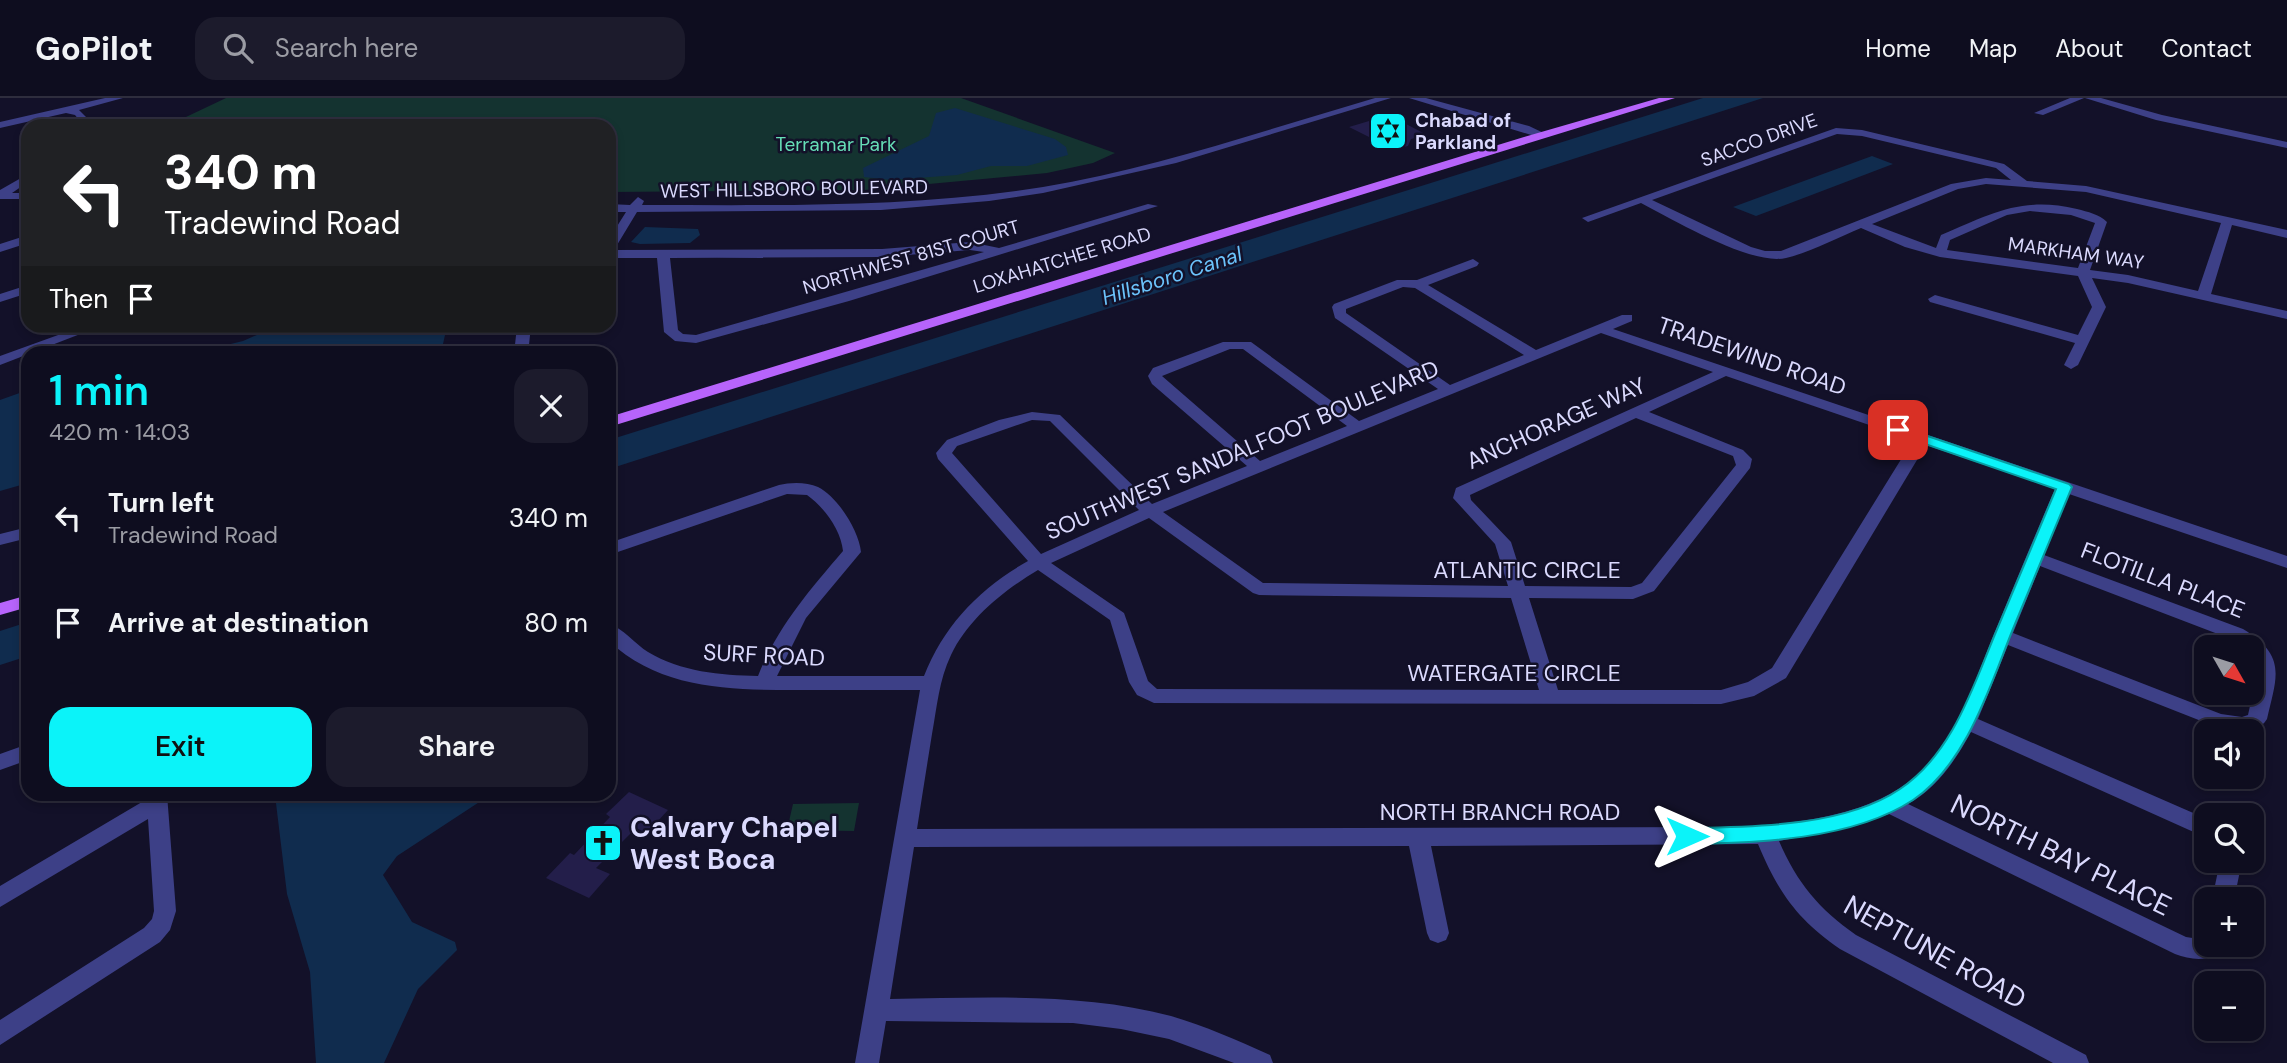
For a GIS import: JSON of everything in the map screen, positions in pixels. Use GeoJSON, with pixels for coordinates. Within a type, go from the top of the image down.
{"type":"FeatureCollection","features":[{"type":"Feature","properties":{"kind":"main road","name":"LOXAHATCHEE ROAD"},"geometry":{"type":"LineString","coordinates":[[616,420],[1537,136],[1652,98]]}},
{"type":"Feature","properties":{"kind":"main road","name":"LOXAHATCHEE ROAD"},"geometry":{"type":"LineString","coordinates":[[1537,136],[1670,98]]}},
{"type":"Feature","properties":{"kind":"main road"},"geometry":{"type":"LineString","coordinates":[[0,609],[21,603]]}},
{"type":"Feature","properties":{"kind":"street"},"geometry":{"type":"LineString","coordinates":[[59,98],[67,110],[79,113],[83,119]]}},
{"type":"Feature","properties":{"kind":"street"},"geometry":{"type":"LineString","coordinates":[[27,119],[118,98]]}},
{"type":"Feature","properties":{"kind":"street","name":"WEST HILLSBORO BOULEVARD"},"geometry":{"type":"LineString","coordinates":[[617,205],[877,198],[1003,186],[1125,162],[1351,98]]}},
{"type":"Feature","properties":{"kind":"street","name":"WEST HILLSBORO BOULEVARD"},"geometry":{"type":"LineString","coordinates":[[637,203],[877,208],[1011,195],[1127,172],[1386,98]]}},
{"type":"Feature","properties":{"kind":"street"},"geometry":{"type":"LineString","coordinates":[[1414,98],[1537,136]]}},
{"type":"Feature","properties":{"kind":"street"},"geometry":{"type":"LineString","coordinates":[[2039,113],[2079,98]]}},
{"type":"Feature","properties":{"kind":"street"},"geometry":{"type":"LineString","coordinates":[[2090,98],[2160,118],[2287,145]]}},
{"type":"Feature","properties":{"kind":"street"},"geometry":{"type":"LineString","coordinates":[[63,119],[67,110]]}},
{"type":"Feature","properties":{"kind":"street"},"geometry":{"type":"LineString","coordinates":[[0,125],[21,120]]}},
{"type":"Feature","properties":{"kind":"street","name":"SACCO DRIVE"},"geometry":{"type":"LineString","coordinates":[[1588,218],[1836,131],[1863,133],[2000,166],[2023,183]]}},
{"type":"Feature","properties":{"kind":"street"},"geometry":{"type":"LineString","coordinates":[[0,183],[21,171]]}},
{"type":"Feature","properties":{"kind":"street"},"geometry":{"type":"LineString","coordinates":[[0,195],[21,182]]}},
{"type":"Feature","properties":{"kind":"street"},"geometry":{"type":"LineString","coordinates":[[1643,200],[1747,250],[1765,255],[1783,254],[1965,183],[2023,183],[2086,189],[2287,234]]}},
{"type":"Feature","properties":{"kind":"street"},"geometry":{"type":"LineString","coordinates":[[0,195],[21,196]]}},
{"type":"Feature","properties":{"kind":"street"},"geometry":{"type":"LineString","coordinates":[[616,239],[637,203]]}},
{"type":"Feature","properties":{"kind":"street"},"geometry":{"type":"LineString","coordinates":[[0,206],[21,207]]}},
{"type":"Feature","properties":{"kind":"street","name":"NORTHWEST 81ST COURT"},"geometry":{"type":"LineString","coordinates":[[663,255],[671,332],[680,338],[696,339],[1152,206]]}},
{"type":"Feature","properties":{"kind":"street"},"geometry":{"type":"LineString","coordinates":[[1940,253],[1945,238],[2011,209],[2091,215],[2102,225],[2084,272],[2099,307],[2071,365]]}},
{"type":"Feature","properties":{"kind":"street"},"geometry":{"type":"LineString","coordinates":[[2204,294],[2228,220]]}},
{"type":"Feature","properties":{"kind":"street","name":"MARKHAM WAY"},"geometry":{"type":"LineString","coordinates":[[1861,224],[1909,244],[1940,253],[2084,272],[2204,294],[2287,315]]}},
{"type":"Feature","properties":{"kind":"street"},"geometry":{"type":"LineString","coordinates":[[0,248],[21,241]]}},
{"type":"Feature","properties":{"kind":"street"},"geometry":{"type":"LineString","coordinates":[[616,252],[663,255],[868,254],[970,246],[1001,252]]}},
{"type":"Feature","properties":{"kind":"street"},"geometry":{"type":"LineString","coordinates":[[929,249],[941,253],[947,259],[946,267]]}},
{"type":"Feature","properties":{"kind":"street"},"geometry":{"type":"LineString","coordinates":[[1448,390],[1338,311],[1344,304],[1402,283],[1418,284],[1473,264]]}},
{"type":"Feature","properties":{"kind":"street"},"geometry":{"type":"LineString","coordinates":[[1418,284],[1535,355]]}},
{"type":"Feature","properties":{"kind":"street"},"geometry":{"type":"LineString","coordinates":[[0,299],[21,292]]}},
{"type":"Feature","properties":{"kind":"street"},"geometry":{"type":"LineString","coordinates":[[1935,299],[2083,341]]}},
{"type":"Feature","properties":{"kind":"street","name":"SOUTHWEST SANDALFOOT BOULEVARD"},"geometry":{"type":"LineString","coordinates":[[867,1063],[932,683],[946,644],[972,610],[1038,562],[1072,544],[1627,318]]}},
{"type":"Feature","properties":{"kind":"street","name":"TRADEWIND ROAD"},"geometry":{"type":"LineString","coordinates":[[1601,329],[2287,562]]}},
{"type":"Feature","properties":{"kind":"street"},"geometry":{"type":"LineString","coordinates":[[40,346],[75,333]]}},
{"type":"Feature","properties":{"kind":"street"},"geometry":{"type":"LineString","coordinates":[[1258,467],[1157,381],[1155,376],[1158,371],[1228,345],[1246,345],[1357,427]]}},
{"type":"Feature","properties":{"kind":"street"},"geometry":{"type":"LineString","coordinates":[[0,361],[21,353]]}},
{"type":"Feature","properties":{"kind":"street","name":"ANCHORAGE WAY"},"geometry":{"type":"LineString","coordinates":[[1551,698],[1503,542],[1465,505],[1461,498],[1462,492],[1726,371]]}},
{"type":"Feature","properties":{"kind":"street","name":"ATLANTIC CIRCLE"},"geometry":{"type":"LineString","coordinates":[[1038,562],[946,459],[944,453],[948,446],[1029,416],[1048,415],[1055,418],[1150,511],[1259,589],[1633,593],[1648,587],[1744,465],[1744,458],[1738,453],[1635,412]]}},
{"type":"Feature","properties":{"kind":"street","name":"WATERGATE CIRCLE"},"geometry":{"type":"LineString","coordinates":[[1038,562],[1118,617],[1139,682],[1144,690],[1154,696],[1711,698],[1742,693],[1765,684],[1779,673],[1922,439]]}},
{"type":"Feature","properties":{"kind":"street","name":"NORTH BRANCH ROAD"},"geometry":{"type":"LineString","coordinates":[[905,838],[1765,835],[1868,813],[1905,795],[1932,774],[1966,722],[2064,487]]}},
{"type":"Feature","properties":{"kind":"street"},"geometry":{"type":"LineString","coordinates":[[616,547],[775,491],[799,488],[820,496],[850,538],[852,552],[799,614],[775,657],[765,683]]}},
{"type":"Feature","properties":{"kind":"street"},"geometry":{"type":"LineString","coordinates":[[0,540],[21,533]]}},
{"type":"Feature","properties":{"kind":"street","name":"FLOTILLA PLACE"},"geometry":{"type":"LineString","coordinates":[[2003,636],[2220,721],[2244,725],[2257,719],[2269,662],[2255,643],[2238,634],[2035,558]]}},
{"type":"Feature","properties":{"kind":"street","name":"SURF ROAD"},"geometry":{"type":"LineString","coordinates":[[616,636],[641,658],[684,675],[723,682],[932,683]]}},
{"type":"Feature","properties":{"kind":"street"},"geometry":{"type":"LineString","coordinates":[[1966,722],[2194,823]]}},
{"type":"Feature","properties":{"kind":"street"},"geometry":{"type":"LineString","coordinates":[[0,762],[21,754]]}},
{"type":"Feature","properties":{"kind":"street"},"geometry":{"type":"LineString","coordinates":[[0,897],[154,801]]}},
{"type":"Feature","properties":{"kind":"street"},"geometry":{"type":"LineString","coordinates":[[0,1034],[152,935],[162,922],[165,911],[157,801]]}},
{"type":"Feature","properties":{"kind":"street","name":"NORTH BAY PLACE"},"geometry":{"type":"LineString","coordinates":[[1888,804],[2183,947],[2194,949]]}},
{"type":"Feature","properties":{"kind":"street","name":"NEPTUNE ROAD"},"geometry":{"type":"LineString","coordinates":[[1765,835],[1789,889],[1820,924],[1847,942],[2077,1063]]}},
{"type":"Feature","properties":{"kind":"street"},"geometry":{"type":"LineString","coordinates":[[1419,836],[1438,933]]}},
{"type":"Feature","properties":{"kind":"street"},"geometry":{"type":"LineString","coordinates":[[876,1010],[1061,1010],[1111,1015],[1178,1029],[1261,1063]]}},
{"type":"Feature","properties":{"kind":"green space","name":"Terramar Park"},"geometry":{"type":"Polygon","coordinates":[[[226,98],[961,98],[1115,153],[1093,163],[1047,173],[864,190],[616,192],[616,119],[182,119],[226,98]]]}},
{"type":"Feature","properties":{"kind":"green space"},"geometry":{"type":"Polygon","coordinates":[[[859,803],[854,831],[787,830],[793,804],[859,803]]]}},
{"type":"Feature","properties":{"kind":"water","name":"Hillsboro Canal"},"geometry":{"type":"Polygon","coordinates":[[[1703,98],[1763,98],[616,467],[616,438],[1703,98]]]}},
{"type":"Feature","properties":{"kind":"water"},"geometry":{"type":"Polygon","coordinates":[[[955,108],[1055,139],[1066,147],[1068,155],[1027,166],[991,166],[957,175],[891,180],[864,177],[863,168],[929,136],[936,113],[955,108]]]}},
{"type":"Feature","properties":{"kind":"water"},"geometry":{"type":"Polygon","coordinates":[[[1872,156],[1893,164],[1756,216],[1733,207],[1872,156]]]}},
{"type":"Feature","properties":{"kind":"water"},"geometry":{"type":"Polygon","coordinates":[[[645,227],[698,229],[700,235],[690,243],[631,242],[645,227]]]}},
{"type":"Feature","properties":{"kind":"water"},"geometry":{"type":"Polygon","coordinates":[[[261,333],[445,333],[443,346],[223,346],[261,333]]]}},
{"type":"Feature","properties":{"kind":"water"},"geometry":{"type":"Polygon","coordinates":[[[21,392],[21,485],[0,491],[0,400],[21,392]]]}},
{"type":"Feature","properties":{"kind":"water"},"geometry":{"type":"Polygon","coordinates":[[[21,624],[21,658],[0,665],[0,631],[21,624]]]}},
{"type":"Feature","properties":{"kind":"water"},"geometry":{"type":"Polygon","coordinates":[[[276,801],[481,801],[397,856],[383,875],[412,922],[455,942],[457,950],[418,989],[384,1063],[316,1063],[310,972],[287,894],[276,801]]]}},
{"type":"Feature","properties":{"kind":"building","name":"Chabad of Parkland"},"geometry":{"type":"Polygon","coordinates":[[[1389,115],[1427,135],[1411,139],[1408,146],[1399,148],[1381,143],[1349,127],[1389,115]]]}},
{"type":"Feature","properties":{"kind":"building","name":"Calvary Chapel West Boca"},"geometry":{"type":"Polygon","coordinates":[[[629,792],[668,810],[647,833],[636,828],[596,868],[610,874],[589,898],[546,878],[570,853],[574,855],[610,817],[606,814],[629,792]]]}},
{"type":"Feature","properties":{"kind":"place","name":"Chabad of Parkland"},"geometry":{"type":"Point","coordinates":[1388,131]}},
{"type":"Feature","properties":{"kind":"place","name":"Calvary Chapel West Boca"},"geometry":{"type":"Point","coordinates":[603,843]}},
{"type":"Feature","properties":{"kind":"route"},"geometry":{"type":"LineString","coordinates":[[1687,836],[1765,835],[1868,813],[1905,795],[1932,774],[1966,722],[2064,487],[1898,430]]}}]}
